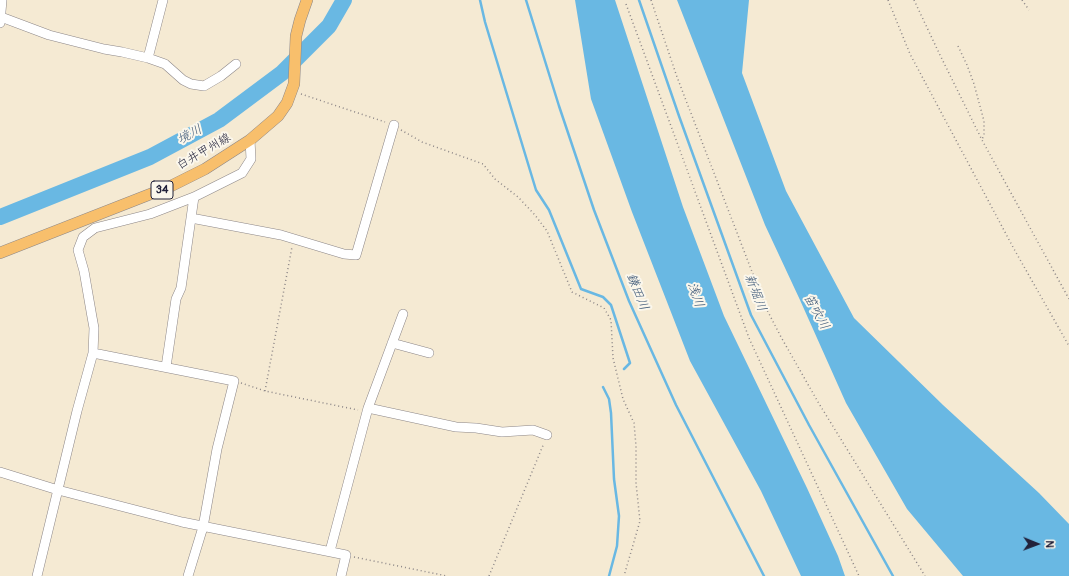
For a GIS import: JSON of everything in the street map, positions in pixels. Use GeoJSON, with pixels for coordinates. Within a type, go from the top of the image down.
{"type":"FeatureCollection","features":[{"type":"Feature","properties":{"kind":"main road","name":"白井甲州線"},"geometry":{"type":"LineString","coordinates":[[0,253],[171,186],[205,169],[250,140],[278,116],[287,103],[293,88],[296,36],[307,0]]}},
{"type":"Feature","properties":{"kind":"street"},"geometry":{"type":"LineString","coordinates":[[2,0],[0,20],[104,50],[148,58],[165,64],[183,80],[191,84],[204,86],[221,76],[236,64]]}},
{"type":"Feature","properties":{"kind":"street"},"geometry":{"type":"LineString","coordinates":[[148,58],[163,0]]}},
{"type":"Feature","properties":{"kind":"street"},"geometry":{"type":"LineString","coordinates":[[191,218],[281,235],[344,254],[356,255],[394,126]]}},
{"type":"Feature","properties":{"kind":"street"},"geometry":{"type":"LineString","coordinates":[[37,576],[77,411],[93,353],[94,328],[92,312],[84,271],[78,250],[83,237],[95,228],[150,214],[194,197],[242,173],[251,159],[250,140]]}},
{"type":"Feature","properties":{"kind":"street"},"geometry":{"type":"LineString","coordinates":[[166,367],[176,299],[181,288],[194,197]]}},
{"type":"Feature","properties":{"kind":"street"},"geometry":{"type":"LineString","coordinates":[[330,551],[368,408],[403,314]]}},
{"type":"Feature","properties":{"kind":"street"},"geometry":{"type":"LineString","coordinates":[[392,343],[429,353]]}},
{"type":"Feature","properties":{"kind":"street"},"geometry":{"type":"LineString","coordinates":[[93,353],[234,381],[216,449],[203,527],[188,576]]}},
{"type":"Feature","properties":{"kind":"street"},"geometry":{"type":"LineString","coordinates":[[368,408],[456,427],[502,432],[533,430],[547,435]]}},
{"type":"Feature","properties":{"kind":"street"},"geometry":{"type":"LineString","coordinates":[[0,472],[58,490],[203,527],[346,555],[341,576]]}},
{"type":"Feature","properties":{"kind":"path"},"geometry":{"type":"LineString","coordinates":[[651,0],[677,77],[766,308],[818,402],[925,576]]}},
{"type":"Feature","properties":{"kind":"path"},"geometry":{"type":"LineString","coordinates":[[888,0],[910,54],[1014,249],[1069,346]]}},
{"type":"Feature","properties":{"kind":"path"},"geometry":{"type":"LineString","coordinates":[[914,0],[982,140],[1069,299]]}},
{"type":"Feature","properties":{"kind":"path"},"geometry":{"type":"LineString","coordinates":[[1022,0],[1029,10]]}},
{"type":"Feature","properties":{"kind":"path"},"geometry":{"type":"LineString","coordinates":[[626,4],[749,338],[859,576]]}},
{"type":"Feature","properties":{"kind":"path"},"geometry":{"type":"LineString","coordinates":[[958,46],[974,84],[984,121],[984,134],[982,140]]}},
{"type":"Feature","properties":{"kind":"path"},"geometry":{"type":"LineString","coordinates":[[293,88],[299,93],[394,126],[422,142],[483,164],[496,179],[518,197],[535,215],[547,231],[572,292],[604,308],[611,320],[613,358],[623,399],[634,423],[636,446],[636,483],[640,521],[624,576]]}},
{"type":"Feature","properties":{"kind":"path"},"geometry":{"type":"LineString","coordinates":[[265,391],[293,239]]}},
{"type":"Feature","properties":{"kind":"path"},"geometry":{"type":"LineString","coordinates":[[234,381],[265,391],[360,410],[368,408]]}},
{"type":"Feature","properties":{"kind":"path"},"geometry":{"type":"LineString","coordinates":[[489,576],[547,435]]}},
{"type":"Feature","properties":{"kind":"path"},"geometry":{"type":"LineString","coordinates":[[346,555],[447,576]]}},
{"type":"Feature","properties":{"kind":"water","name":"浅川"},"geometry":{"type":"Polygon","coordinates":[[[575,0],[615,0],[683,207],[724,316],[807,488],[838,556],[845,576],[801,576],[761,491],[690,361],[632,212],[591,99],[575,0]]]}},
{"type":"Feature","properties":{"kind":"water","name":"笛吹川"},"geometry":{"type":"Polygon","coordinates":[[[677,0],[749,0],[742,73],[786,191],[854,318],[943,405],[1039,493],[1069,524],[1069,576],[963,576],[907,509],[846,403],[765,225],[677,0]]]}},
{"type":"Feature","properties":{"kind":"waterway","name":"境川"},"geometry":{"type":"LineString","coordinates":[[0,217],[150,157],[219,120],[282,73],[329,26],[344,0]]}},
{"type":"Feature","properties":{"kind":"waterway"},"geometry":{"type":"LineString","coordinates":[[480,0],[485,22],[536,190],[549,210],[581,289],[603,297],[611,305],[630,363],[624,369]]}},
{"type":"Feature","properties":{"kind":"waterway","name":"鎌田川"},"geometry":{"type":"LineString","coordinates":[[526,0],[559,106],[594,210],[629,301],[676,405],[764,576]]}},
{"type":"Feature","properties":{"kind":"waterway","name":"新堀川"},"geometry":{"type":"LineString","coordinates":[[639,0],[751,315],[809,425],[893,576]]}},
{"type":"Feature","properties":{"kind":"waterway"},"geometry":{"type":"LineString","coordinates":[[603,387],[609,399],[611,413],[614,479],[619,516],[617,546],[609,576]]}}]}
